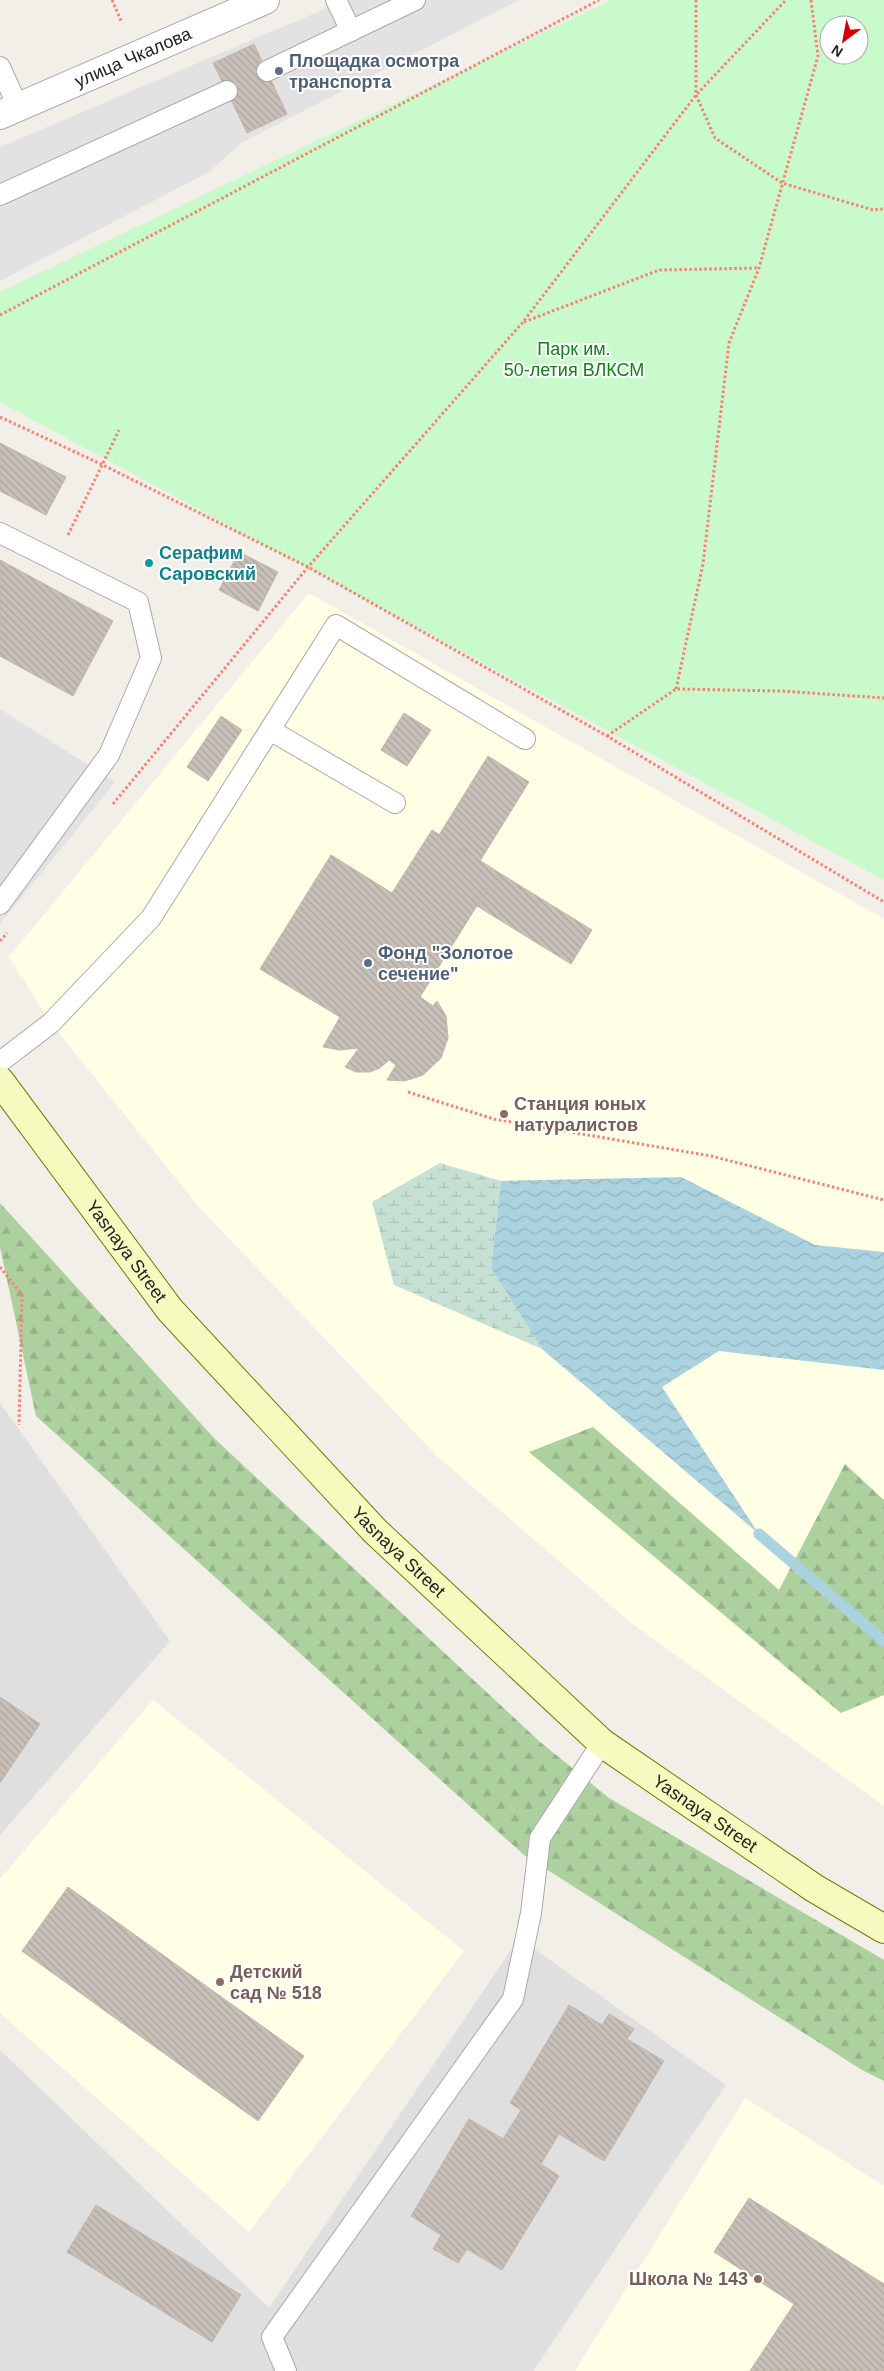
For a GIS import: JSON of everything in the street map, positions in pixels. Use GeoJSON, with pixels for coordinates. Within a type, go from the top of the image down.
{"type":"FeatureCollection","features":[{"type":"Feature","properties":{"kind":"street","name":"улица Чкалова"},"geometry":{"type":"LineString","coordinates":[[9,111],[265,0]]}},
{"type":"Feature","properties":{"kind":"street","name":"Yasnaya Street"},"geometry":{"type":"LineString","coordinates":[[0,1081],[170,1310],[375,1531],[602,1742],[814,1888],[884,1929]]}},
{"type":"Feature","properties":{"kind":"lane"},"geometry":{"type":"LineString","coordinates":[[336,0],[350,31]]}},
{"type":"Feature","properties":{"kind":"lane"},"geometry":{"type":"LineString","coordinates":[[267,71],[415,0]]}},
{"type":"Feature","properties":{"kind":"lane"},"geometry":{"type":"LineString","coordinates":[[0,67],[9,111]]}},
{"type":"Feature","properties":{"kind":"lane"},"geometry":{"type":"LineString","coordinates":[[0,195],[227,91]]}},
{"type":"Feature","properties":{"kind":"lane"},"geometry":{"type":"LineString","coordinates":[[0,533],[138,602],[151,658],[109,755],[0,904]]}},
{"type":"Feature","properties":{"kind":"lane"},"geometry":{"type":"LineString","coordinates":[[0,1062],[51,1023],[151,918],[336,626],[524,739]]}},
{"type":"Feature","properties":{"kind":"lane"},"geometry":{"type":"LineString","coordinates":[[270,730],[396,804]]}},
{"type":"Feature","properties":{"kind":"lane"},"geometry":{"type":"LineString","coordinates":[[286,2371],[272,2337],[513,1999],[531,1913],[540,1838],[602,1742]]}},
{"type":"Feature","properties":{"kind":"path"},"geometry":{"type":"LineString","coordinates":[[112,0],[122,22]]}},
{"type":"Feature","properties":{"kind":"path"},"geometry":{"type":"LineString","coordinates":[[0,315],[599,0]]}},
{"type":"Feature","properties":{"kind":"path"},"geometry":{"type":"LineString","coordinates":[[696,0],[696,95],[716,138],[782,183],[873,210],[884,210]]}},
{"type":"Feature","properties":{"kind":"path"},"geometry":{"type":"LineString","coordinates":[[107,811],[308,567],[523,322],[696,95],[786,0]]}},
{"type":"Feature","properties":{"kind":"path"},"geometry":{"type":"LineString","coordinates":[[676,689],[703,564],[729,343],[759,268],[818,56],[811,0]]}},
{"type":"Feature","properties":{"kind":"path"},"geometry":{"type":"LineString","coordinates":[[523,322],[659,270],[759,268]]}},
{"type":"Feature","properties":{"kind":"path"},"geometry":{"type":"LineString","coordinates":[[0,417],[103,465],[308,567],[607,736],[884,902]]}},
{"type":"Feature","properties":{"kind":"path"},"geometry":{"type":"LineString","coordinates":[[56,560],[119,430]]}},
{"type":"Feature","properties":{"kind":"path"},"geometry":{"type":"LineString","coordinates":[[607,736],[676,689],[781,691],[884,698]]}},
{"type":"Feature","properties":{"kind":"path"},"geometry":{"type":"LineString","coordinates":[[0,941],[12,926]]}},
{"type":"Feature","properties":{"kind":"path"},"geometry":{"type":"LineString","coordinates":[[408,1092],[494,1119],[711,1156],[884,1200]]}},
{"type":"Feature","properties":{"kind":"path"},"geometry":{"type":"LineString","coordinates":[[0,1267],[22,1295],[19,1426]]}},
{"type":"Feature","properties":{"kind":"shaded area","name":"Площадка осмотра транспорта"},"geometry":{"type":"Polygon","coordinates":[[[346,0],[519,0],[241,143],[209,172],[0,281],[0,147],[346,0]]]}},
{"type":"Feature","properties":{"kind":"shaded area","name":"Станция юных натуралистов"},"geometry":{"type":"Polygon","coordinates":[[[309,593],[884,919],[884,1806],[630,1622],[438,1457],[198,1206],[51,1023],[9,957],[309,593]]]}},
{"type":"Feature","properties":{"kind":"shaded area"},"geometry":{"type":"Polygon","coordinates":[[[0,709],[115,782],[0,924],[0,709]]]}},
{"type":"Feature","properties":{"kind":"shaded area"},"geometry":{"type":"Polygon","coordinates":[[[0,1403],[170,1641],[0,1835],[0,1403]]]}},
{"type":"Feature","properties":{"kind":"shaded area","name":"Детский сад № 518"},"geometry":{"type":"Polygon","coordinates":[[[153,1700],[464,1951],[249,2232],[0,2013],[0,1879],[153,1700]]]}},
{"type":"Feature","properties":{"kind":"shaded area"},"geometry":{"type":"Polygon","coordinates":[[[519,1938],[726,2085],[533,2371],[0,2371],[0,2050],[269,2308],[519,1938]]]}},
{"type":"Feature","properties":{"kind":"shaded area","name":"Школа № 143"},"geometry":{"type":"Polygon","coordinates":[[[745,2098],[884,2186],[884,2371],[575,2371],[745,2098]]]}},
{"type":"Feature","properties":{"kind":"green space","name":"Парк им. 50-летия ВЛКСМ"},"geometry":{"type":"Polygon","coordinates":[[[611,0],[884,0],[884,880],[0,402],[0,292],[611,0]]]}},
{"type":"Feature","properties":{"kind":"green space"},"geometry":{"type":"Polygon","coordinates":[[[440,1163],[501,1181],[491,1268],[542,1349],[394,1285],[372,1202],[440,1163]]]}},
{"type":"Feature","properties":{"kind":"green space"},"geometry":{"type":"Polygon","coordinates":[[[0,1203],[215,1439],[539,1741],[609,1798],[884,1960],[884,2081],[862,2070],[524,1855],[36,1416],[0,1247],[0,1203]]]}},
{"type":"Feature","properties":{"kind":"green space"},"geometry":{"type":"Polygon","coordinates":[[[593,1427],[779,1590],[845,1464],[884,1500],[884,1695],[841,1713],[529,1452],[593,1427]]]}},
{"type":"Feature","properties":{"kind":"water"},"geometry":{"type":"Polygon","coordinates":[[[681,1177],[815,1245],[884,1252],[884,1370],[719,1351],[662,1387],[759,1534],[542,1349],[491,1268],[501,1181],[681,1177]]]}},
{"type":"Feature","properties":{"kind":"building"},"geometry":{"type":"Polygon","coordinates":[[[254,44],[287,114],[247,133],[213,63],[254,44]]]}},
{"type":"Feature","properties":{"kind":"building"},"geometry":{"type":"Polygon","coordinates":[[[0,443],[66,477],[46,515],[0,491],[0,443]]]}},
{"type":"Feature","properties":{"kind":"building"},"geometry":{"type":"Polygon","coordinates":[[[239,552],[278,572],[258,611],[219,590],[239,552]]]}},
{"type":"Feature","properties":{"kind":"building"},"geometry":{"type":"Polygon","coordinates":[[[0,560],[113,621],[73,696],[0,656],[0,560]]]}},
{"type":"Feature","properties":{"kind":"building"},"geometry":{"type":"Polygon","coordinates":[[[404,713],[431,730],[407,766],[381,750],[404,713]]]}},
{"type":"Feature","properties":{"kind":"building"},"geometry":{"type":"Polygon","coordinates":[[[221,716],[242,730],[208,781],[187,767],[221,716]]]}},
{"type":"Feature","properties":{"kind":"building"},"geometry":{"type":"Polygon","coordinates":[[[488,756],[529,782],[480,861],[439,835],[488,756]]]}},
{"type":"Feature","properties":{"kind":"building"},"geometry":{"type":"Polygon","coordinates":[[[432,830],[498,872],[420,997],[433,1006],[437,1001],[446,1016],[448,1038],[441,1058],[423,1075],[405,1081],[387,1080],[396,1065],[389,1060],[380,1068],[370,1072],[356,1072],[345,1067],[359,1048],[340,1050],[323,1047],[340,1017],[260,969],[331,855],[392,893],[432,830]]]}},
{"type":"Feature","properties":{"kind":"building"},"geometry":{"type":"Polygon","coordinates":[[[498,872],[592,930],[571,964],[477,906],[498,872]]]}},
{"type":"Feature","properties":{"kind":"building"},"geometry":{"type":"Polygon","coordinates":[[[0,1697],[40,1724],[0,1783],[0,1697]]]}},
{"type":"Feature","properties":{"kind":"building"},"geometry":{"type":"Polygon","coordinates":[[[68,1887],[304,2056],[258,2121],[22,1951],[68,1887]]]}},
{"type":"Feature","properties":{"kind":"building"},"geometry":{"type":"Polygon","coordinates":[[[569,2005],[602,2025],[609,2014],[634,2029],[627,2039],[664,2061],[604,2161],[559,2134],[541,2164],[559,2176],[502,2270],[467,2249],[458,2263],[433,2249],[441,2235],[411,2216],[469,2119],[503,2139],[521,2110],[510,2103],[569,2005]]]}},
{"type":"Feature","properties":{"kind":"building"},"geometry":{"type":"Polygon","coordinates":[[[749,2198],[884,2284],[884,2371],[750,2371],[794,2304],[714,2252],[749,2198]]]}},
{"type":"Feature","properties":{"kind":"building"},"geometry":{"type":"Polygon","coordinates":[[[96,2205],[241,2295],[212,2342],[67,2252],[96,2205]]]}},
{"type":"Feature","properties":{"kind":"waterway"},"geometry":{"type":"LineString","coordinates":[[759,1534],[884,1641]]}},
{"type":"Feature","properties":{"kind":"place","name":"Площадка осмотра транспорта"},"geometry":{"type":"Point","coordinates":[279,71]}},
{"type":"Feature","properties":{"kind":"place","name":"Серафим Саровский"},"geometry":{"type":"Point","coordinates":[149,563]}},
{"type":"Feature","properties":{"kind":"place","name":"Фонд \"Золотое сечение\""},"geometry":{"type":"Point","coordinates":[368,963]}},
{"type":"Feature","properties":{"kind":"place","name":"Станция юных натуралистов"},"geometry":{"type":"Point","coordinates":[504,1114]}},
{"type":"Feature","properties":{"kind":"place","name":"Детский сад № 518"},"geometry":{"type":"Point","coordinates":[220,1982]}},
{"type":"Feature","properties":{"kind":"place","name":"Школа № 143"},"geometry":{"type":"Point","coordinates":[758,2279]}}]}
